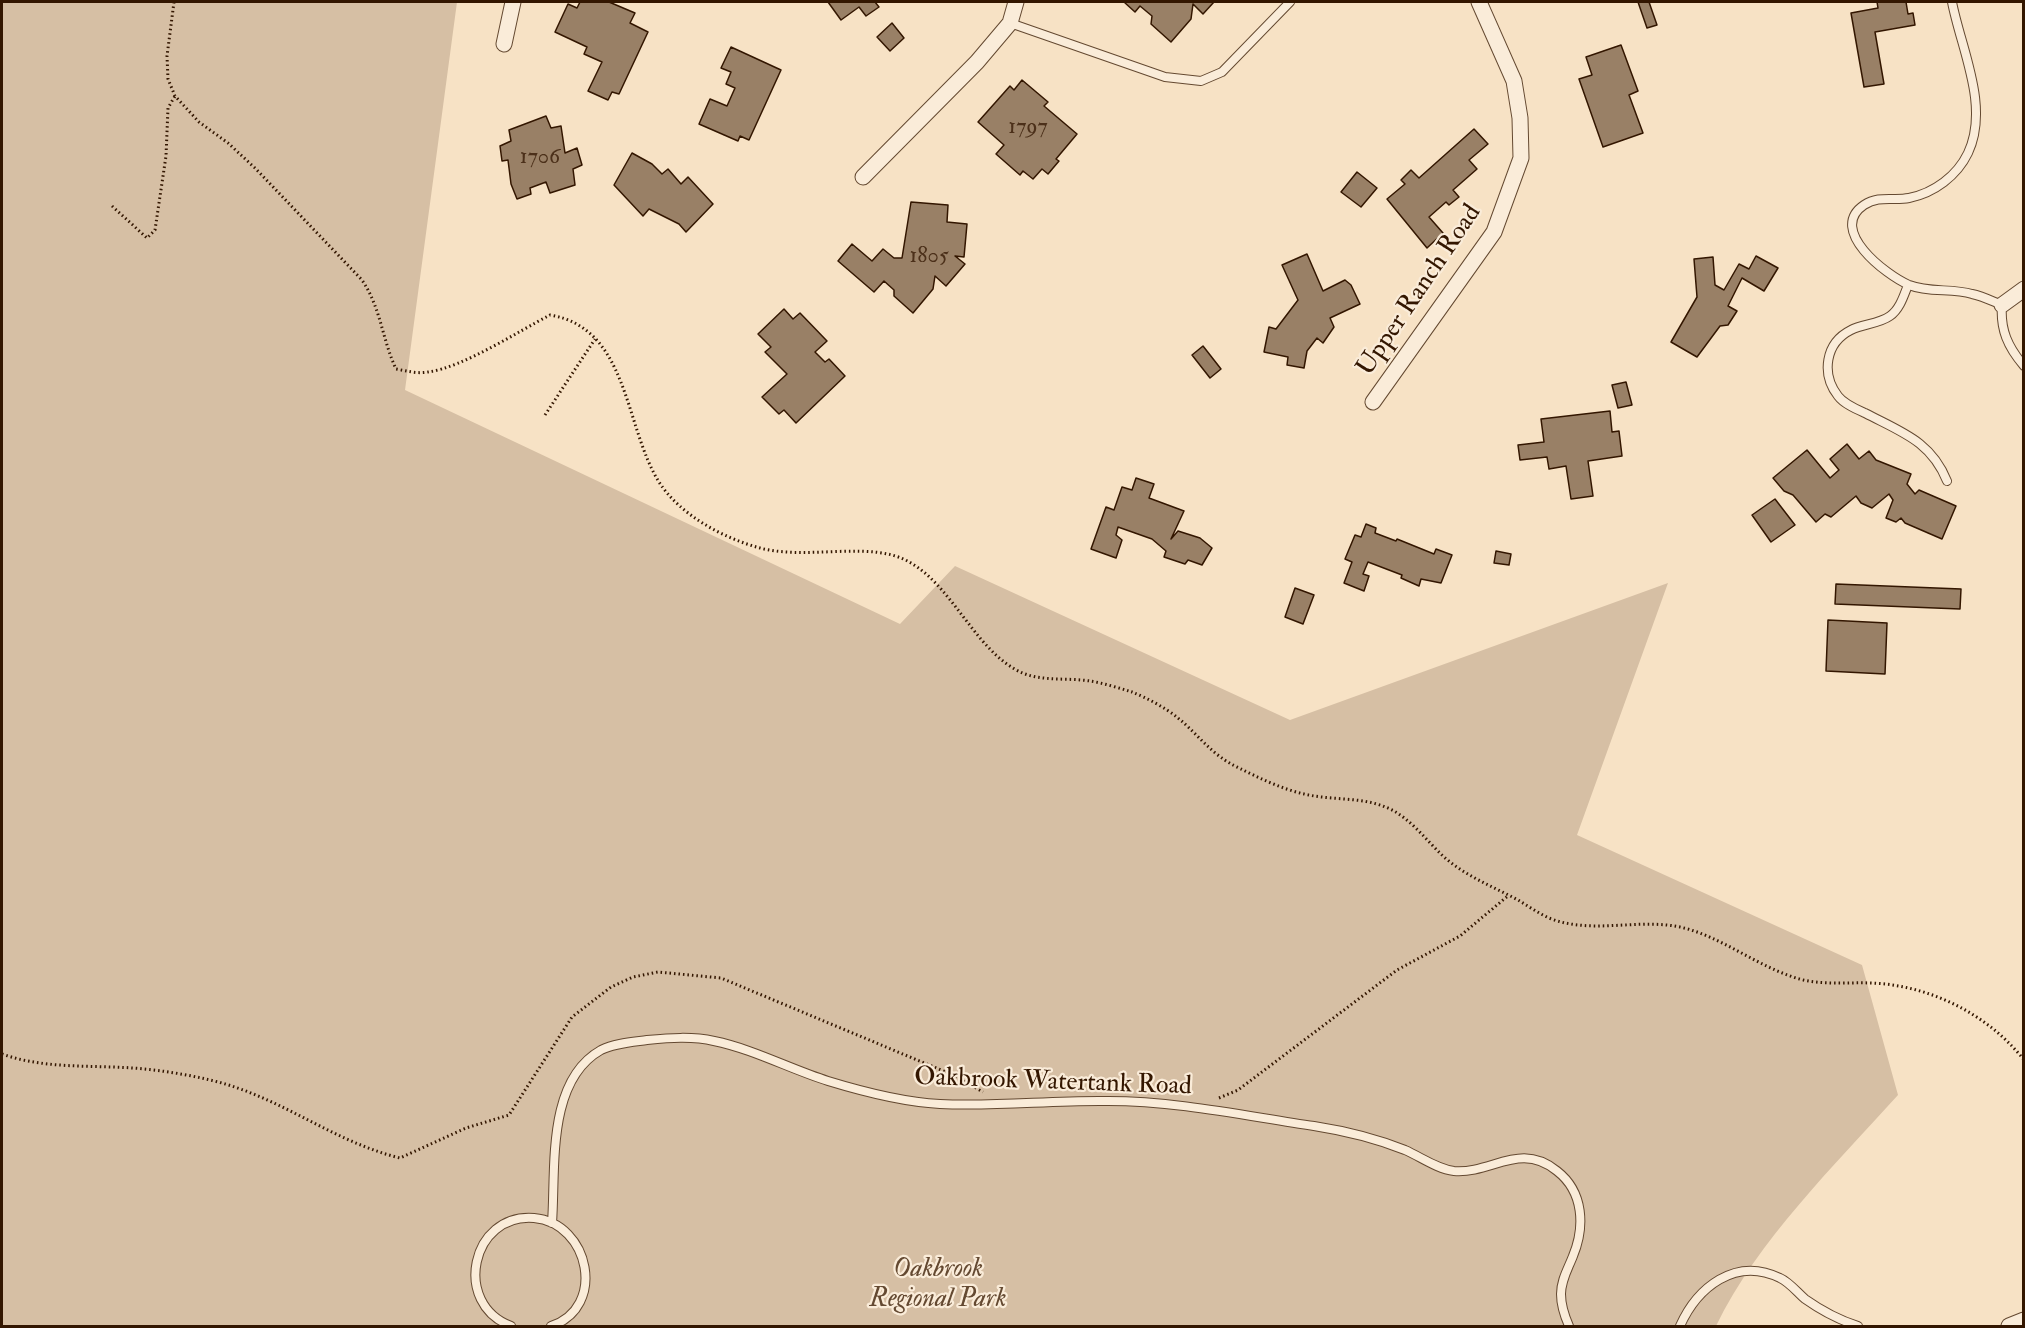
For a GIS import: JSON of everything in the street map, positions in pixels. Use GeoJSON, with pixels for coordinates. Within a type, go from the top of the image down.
{"type":"FeatureCollection","features":[{"type":"Feature","properties":{"kind":"street"},"geometry":{"type":"LineString","coordinates":[[504,44],[513,2]]}},
{"type":"Feature","properties":{"kind":"street"},"geometry":{"type":"LineString","coordinates":[[863,177],[977,62],[1010,23],[1016,2]]}},
{"type":"Feature","properties":{"kind":"street","name":"Upper Ranch Road"},"geometry":{"type":"LineString","coordinates":[[1373,402],[1494,232],[1521,158],[1520,118],[1514,81],[1479,2]]}},
{"type":"Feature","properties":{"kind":"street"},"geometry":{"type":"LineString","coordinates":[[2002,305],[2024,289]]}},
{"type":"Feature","properties":{"kind":"street"},"geometry":{"type":"LineString","coordinates":[[2009,1326],[2024,1320]]}},
{"type":"Feature","properties":{"kind":"lane"},"geometry":{"type":"LineString","coordinates":[[1010,23],[1165,77],[1202,81],[1222,72],[1290,2]]}},
{"type":"Feature","properties":{"kind":"lane"},"geometry":{"type":"LineString","coordinates":[[1952,2],[1976,99],[1976,129],[1968,154],[1953,175],[1933,190],[1908,198],[1883,198],[1871,201],[1862,207],[1855,218],[1855,240],[1865,255],[1908,285],[1923,289],[1971,293],[2002,305],[2001,320],[2004,334],[2024,366]]}},
{"type":"Feature","properties":{"kind":"lane"},"geometry":{"type":"LineString","coordinates":[[1908,285],[1901,303],[1890,316],[1852,329],[1838,338],[1828,356],[1826,374],[1840,399],[1928,448],[1941,466],[1947,482]]}},
{"type":"Feature","properties":{"kind":"lane","name":"Oakbrook Watertank Road"},"geometry":{"type":"LineString","coordinates":[[552,1223],[559,1116],[564,1093],[572,1078],[589,1059],[603,1049],[622,1043],[685,1037],[714,1041],[830,1082],[885,1096],[938,1104],[1146,1102],[1342,1131],[1377,1139],[1453,1171],[1486,1166],[1503,1159],[1521,1158],[1538,1161],[1550,1166],[1569,1183],[1577,1198],[1582,1219],[1579,1239],[1563,1278],[1561,1293],[1569,1326]]}},
{"type":"Feature","properties":{"kind":"lane"},"geometry":{"type":"LineString","coordinates":[[511,1326],[502,1323],[487,1311],[477,1295],[474,1276],[476,1258],[491,1234],[515,1220],[534,1218],[552,1223],[568,1233],[579,1247],[586,1264],[586,1282],[581,1300],[570,1315],[551,1326]]}},
{"type":"Feature","properties":{"kind":"lane"},"geometry":{"type":"LineString","coordinates":[[1680,1326],[1689,1306],[1709,1284],[1724,1275],[1742,1272],[1761,1273],[1780,1278],[1823,1312],[1858,1326]]}},
{"type":"Feature","properties":{"kind":"path"},"geometry":{"type":"LineString","coordinates":[[174,2],[167,56],[168,79],[175,96],[199,122],[228,142],[255,168],[362,280],[374,298],[389,354],[396,369],[412,373],[452,366],[550,315],[567,318],[607,351],[621,378],[643,453],[662,487],[685,511],[718,531],[760,548],[793,552],[894,555],[923,573],[951,601],[995,655],[1016,671],[1045,679],[1089,681],[1135,693],[1177,717],[1207,748],[1233,765],[1304,794],[1369,801],[1394,811],[1446,858],[1479,881],[1546,917],[1591,926],[1679,927],[1796,979],[1821,983],[1878,983],[1912,988],[1977,1016],[2010,1042],[2024,1060]]}},
{"type":"Feature","properties":{"kind":"path"},"geometry":{"type":"LineString","coordinates":[[111,206],[147,238],[155,230],[166,156],[168,108],[175,96]]}},
{"type":"Feature","properties":{"kind":"path"},"geometry":{"type":"LineString","coordinates":[[545,415],[595,339]]}},
{"type":"Feature","properties":{"kind":"green space","name":"Oakbrook Regional Park"},"geometry":{"type":"Polygon","coordinates":[[[2,2],[457,2],[405,390],[900,624],[955,566],[1290,720],[1668,583],[1577,835],[1862,965],[1898,1095],[1823,1177],[1775,1234],[1733,1294],[1716,1326],[2,1326],[2,2]]]}},
{"type":"Feature","properties":{"kind":"building"},"geometry":{"type":"Polygon","coordinates":[[[580,2],[609,2],[635,13],[630,23],[648,32],[619,94],[612,92],[608,100],[588,91],[602,62],[584,54],[587,47],[555,32],[568,4],[577,8],[580,2]]]}},
{"type":"Feature","properties":{"kind":"building"},"geometry":{"type":"Polygon","coordinates":[[[828,2],[875,2],[879,7],[866,16],[859,7],[841,20],[828,2]]]}},
{"type":"Feature","properties":{"kind":"building"},"geometry":{"type":"Polygon","coordinates":[[[1124,2],[1214,2],[1203,14],[1193,4],[1191,19],[1171,42],[1151,24],[1152,16],[1140,6],[1135,12],[1124,2]]]}},
{"type":"Feature","properties":{"kind":"building"},"geometry":{"type":"Polygon","coordinates":[[[1638,2],[1649,2],[1657,25],[1647,28],[1638,2]]]}},
{"type":"Feature","properties":{"kind":"building"},"geometry":{"type":"Polygon","coordinates":[[[1877,2],[1906,2],[1908,14],[1913,13],[1915,25],[1875,32],[1884,84],[1864,87],[1851,13],[1878,8],[1877,2]]]}},
{"type":"Feature","properties":{"kind":"building"},"geometry":{"type":"Polygon","coordinates":[[[892,23],[904,38],[890,51],[877,37],[892,23]]]}},
{"type":"Feature","properties":{"kind":"building"},"geometry":{"type":"Polygon","coordinates":[[[1621,45],[1638,91],[1629,95],[1643,133],[1603,147],[1579,79],[1592,75],[1586,57],[1621,45]]]}},
{"type":"Feature","properties":{"kind":"building"},"geometry":{"type":"Polygon","coordinates":[[[731,47],[781,70],[749,140],[740,136],[738,141],[699,124],[710,99],[727,106],[735,88],[726,84],[731,72],[721,68],[731,47]]]}},
{"type":"Feature","properties":{"kind":"building"},"geometry":{"type":"Polygon","coordinates":[[[1022,80],[1048,102],[1044,106],[1077,134],[1056,159],[1059,161],[1048,174],[1042,169],[1033,179],[1023,171],[1020,175],[996,154],[1004,145],[978,122],[1010,86],[1014,90],[1022,80]]]}},
{"type":"Feature","properties":{"kind":"building"},"geometry":{"type":"Polygon","coordinates":[[[546,116],[551,128],[561,126],[565,153],[577,148],[582,165],[573,169],[575,185],[550,193],[546,182],[530,188],[531,194],[517,199],[511,184],[508,160],[502,161],[500,146],[511,141],[509,130],[546,116]]]}},
{"type":"Feature","properties":{"kind":"building"},"geometry":{"type":"Polygon","coordinates":[[[1474,129],[1488,144],[1469,160],[1477,169],[1453,190],[1459,197],[1449,205],[1446,202],[1429,217],[1443,233],[1427,248],[1387,199],[1405,184],[1401,180],[1411,170],[1419,178],[1474,129]]]}},
{"type":"Feature","properties":{"kind":"building"},"geometry":{"type":"Polygon","coordinates":[[[632,153],[652,164],[662,174],[668,169],[681,184],[688,177],[713,204],[686,232],[679,224],[649,209],[643,216],[614,185],[632,153]]]}},
{"type":"Feature","properties":{"kind":"building"},"geometry":{"type":"Polygon","coordinates":[[[1357,172],[1377,188],[1361,207],[1341,192],[1357,172]]]}},
{"type":"Feature","properties":{"kind":"building"},"geometry":{"type":"Polygon","coordinates":[[[911,202],[948,205],[947,222],[967,224],[964,257],[955,256],[965,264],[946,286],[935,276],[933,289],[913,313],[894,296],[894,290],[884,281],[874,292],[838,261],[852,244],[872,261],[883,249],[894,258],[902,258],[911,202]]]}},
{"type":"Feature","properties":{"kind":"building"},"geometry":{"type":"Polygon","coordinates":[[[1307,254],[1323,291],[1345,280],[1351,285],[1360,304],[1330,318],[1334,327],[1323,343],[1317,338],[1307,351],[1304,368],[1287,365],[1288,357],[1264,352],[1269,327],[1276,329],[1298,300],[1282,265],[1307,254]]]}},
{"type":"Feature","properties":{"kind":"building"},"geometry":{"type":"Polygon","coordinates":[[[1756,256],[1778,268],[1764,291],[1742,278],[1728,306],[1737,311],[1728,325],[1720,326],[1697,357],[1671,342],[1697,297],[1694,259],[1713,257],[1715,285],[1724,290],[1739,264],[1749,269],[1756,256]]]}},
{"type":"Feature","properties":{"kind":"building"},"geometry":{"type":"Polygon","coordinates":[[[784,309],[793,319],[800,313],[827,341],[815,352],[825,362],[829,359],[845,376],[796,423],[784,410],[779,414],[762,397],[787,374],[765,352],[771,347],[758,334],[784,309]]]}},
{"type":"Feature","properties":{"kind":"building"},"geometry":{"type":"Polygon","coordinates":[[[1203,346],[1221,369],[1210,378],[1192,355],[1203,346]]]}},
{"type":"Feature","properties":{"kind":"building"},"geometry":{"type":"Polygon","coordinates":[[[1626,382],[1632,405],[1618,408],[1612,385],[1626,382]]]}},
{"type":"Feature","properties":{"kind":"building"},"geometry":{"type":"Polygon","coordinates":[[[1610,411],[1612,432],[1619,431],[1622,456],[1588,461],[1593,496],[1571,499],[1566,466],[1549,469],[1547,457],[1520,460],[1518,445],[1544,442],[1541,419],[1610,411]]]}},
{"type":"Feature","properties":{"kind":"building"},"geometry":{"type":"Polygon","coordinates":[[[1847,444],[1859,459],[1869,451],[1876,460],[1911,474],[1907,484],[1915,494],[1919,490],[1956,506],[1942,539],[1905,523],[1901,518],[1896,522],[1886,518],[1893,500],[1889,494],[1872,508],[1861,503],[1856,496],[1831,517],[1825,514],[1816,522],[1793,495],[1784,491],[1773,478],[1807,450],[1830,478],[1839,470],[1830,459],[1847,444]]]}},
{"type":"Feature","properties":{"kind":"building"},"geometry":{"type":"Polygon","coordinates":[[[1136,478],[1154,484],[1149,498],[1184,511],[1171,539],[1178,531],[1200,538],[1212,548],[1202,565],[1188,560],[1185,564],[1164,557],[1166,551],[1152,539],[1118,527],[1116,535],[1122,540],[1116,558],[1091,549],[1106,507],[1114,510],[1122,487],[1132,490],[1136,478]]]}},
{"type":"Feature","properties":{"kind":"building"},"geometry":{"type":"Polygon","coordinates":[[[1775,499],[1795,525],[1771,542],[1752,515],[1775,499]]]}},
{"type":"Feature","properties":{"kind":"building"},"geometry":{"type":"Polygon","coordinates":[[[1366,524],[1376,528],[1375,533],[1396,541],[1397,539],[1434,554],[1436,549],[1452,555],[1441,583],[1421,579],[1419,586],[1401,578],[1402,575],[1368,562],[1363,574],[1369,576],[1364,591],[1344,583],[1352,562],[1345,559],[1355,535],[1361,537],[1366,524]]]}},
{"type":"Feature","properties":{"kind":"building"},"geometry":{"type":"Polygon","coordinates":[[[1496,551],[1511,554],[1509,565],[1494,563],[1496,551]]]}},
{"type":"Feature","properties":{"kind":"building"},"geometry":{"type":"Polygon","coordinates":[[[1836,584],[1961,589],[1960,609],[1835,604],[1836,584]]]}},
{"type":"Feature","properties":{"kind":"building"},"geometry":{"type":"Polygon","coordinates":[[[1295,588],[1314,595],[1303,624],[1285,617],[1295,588]]]}},
{"type":"Feature","properties":{"kind":"building"},"geometry":{"type":"Polygon","coordinates":[[[1828,620],[1887,623],[1885,674],[1826,671],[1828,620]]]}}]}
